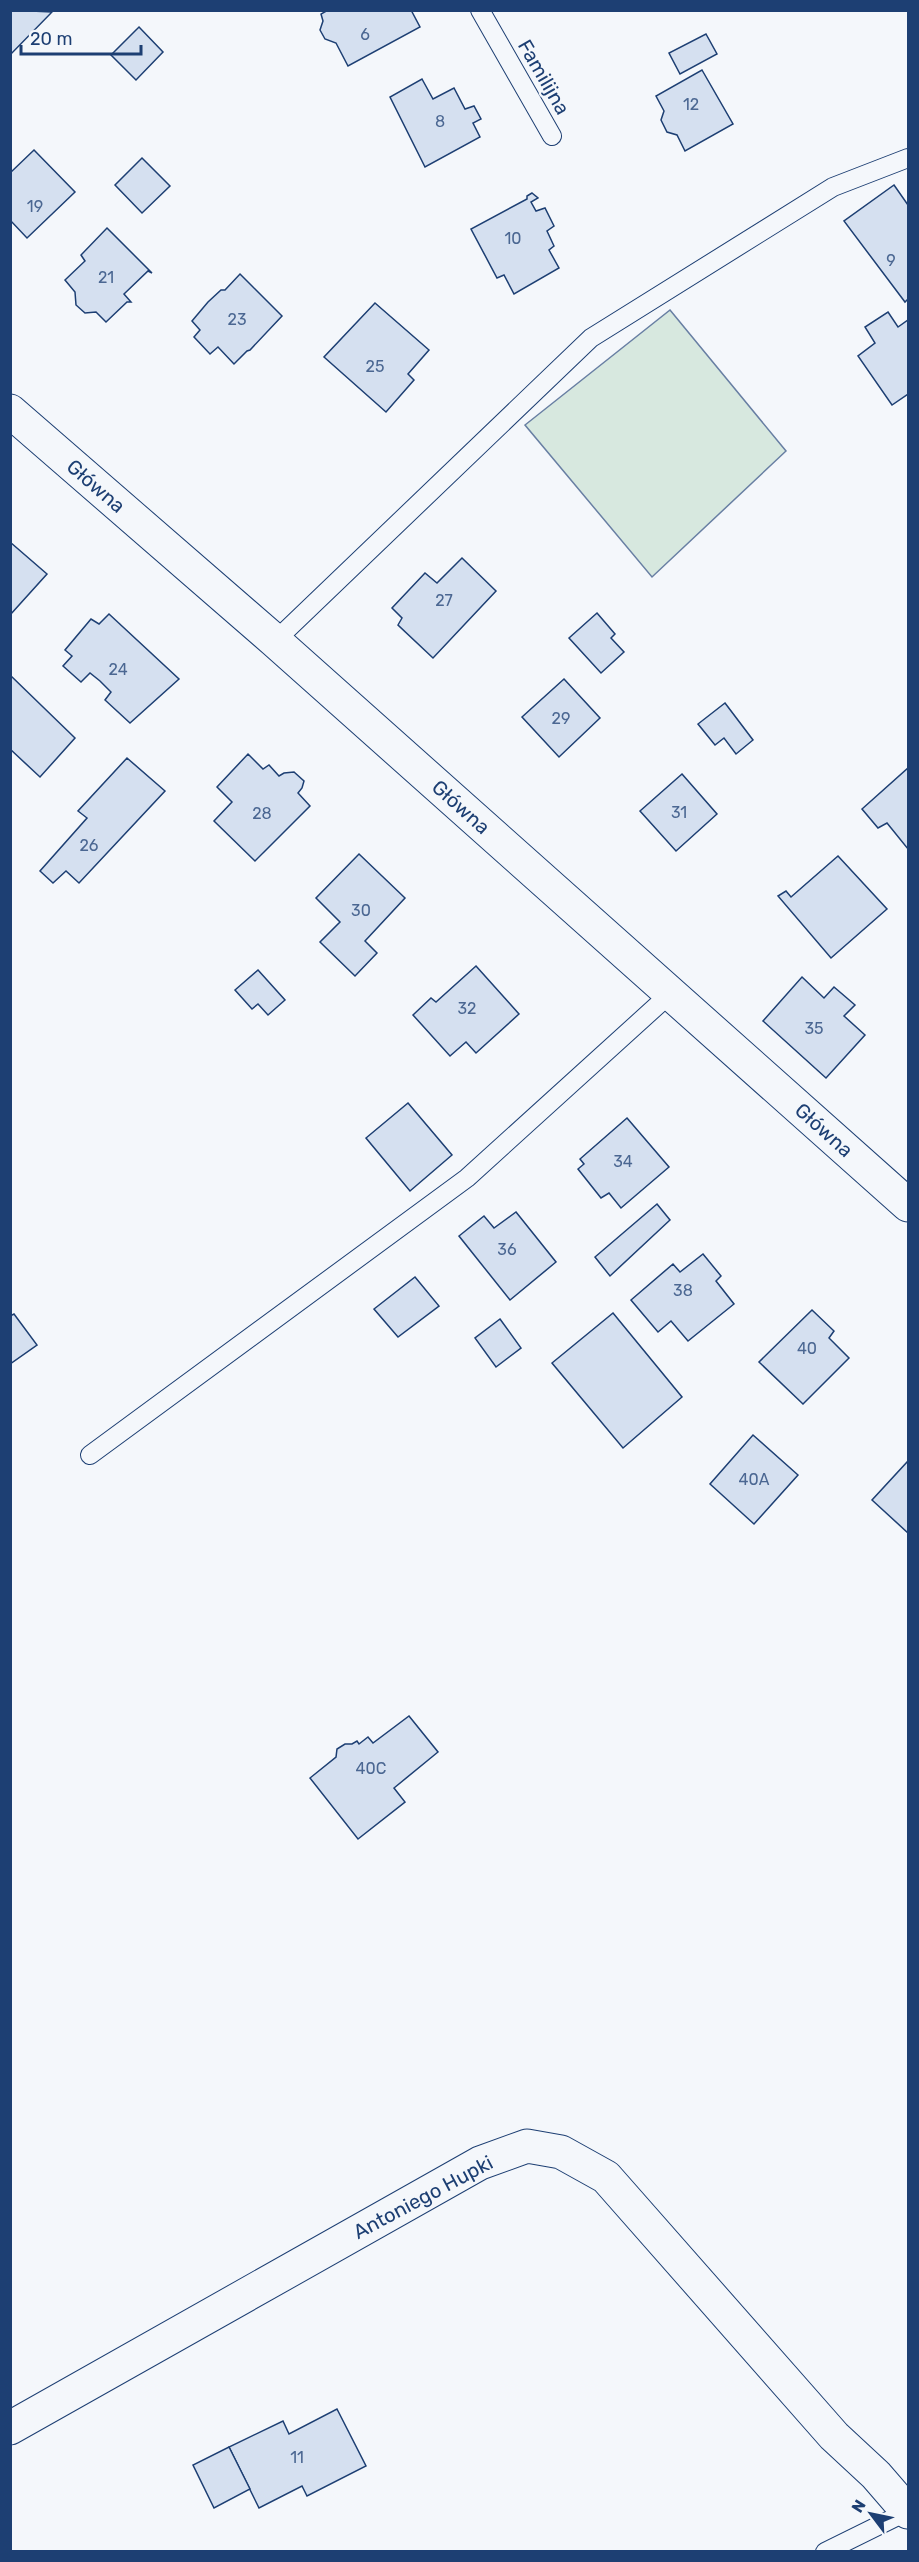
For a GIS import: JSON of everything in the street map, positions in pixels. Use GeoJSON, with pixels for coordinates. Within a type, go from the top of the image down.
{"type":"FeatureCollection","features":[{"type":"Feature","properties":{"kind":"street","name":"Główna"},"geometry":{"type":"LineString","coordinates":[[10,411],[274,640],[909,1205]]}},
{"type":"Feature","properties":{"kind":"street","name":"Antoniego Hupki"},"geometry":{"type":"LineString","coordinates":[[10,2428],[480,2163],[527,2146],[561,2152],[606,2177],[834,2436],[876,2475],[908,2511]]}},
{"type":"Feature","properties":{"kind":"lane","name":"Familijna"},"geometry":{"type":"LineString","coordinates":[[480,10],[552,136]]}},
{"type":"Feature","properties":{"kind":"lane"},"geometry":{"type":"LineString","coordinates":[[274,640],[591,338],[833,187],[909,158]]}},
{"type":"Feature","properties":{"kind":"lane"},"geometry":{"type":"LineString","coordinates":[[90,1455],[467,1178],[670,993]]}},
{"type":"Feature","properties":{"kind":"lane"},"geometry":{"type":"LineString","coordinates":[[825,2552],[908,2511]]}},
{"type":"Feature","properties":{"kind":"shaded area"},"geometry":{"type":"Polygon","coordinates":[[[670,310],[786,451],[652,577],[525,425],[670,310]]]}},
{"type":"Feature","properties":{"kind":"building"},"geometry":{"type":"Polygon","coordinates":[[[10,10],[52,12],[10,55],[10,10]]]}},
{"type":"Feature","properties":{"kind":"building"},"geometry":{"type":"Polygon","coordinates":[[[328,10],[411,10],[420,27],[348,66],[336,43],[325,39],[320,30],[323,21],[321,14],[328,10]]]}},
{"type":"Feature","properties":{"kind":"building"},"geometry":{"type":"Polygon","coordinates":[[[139,27],[163,52],[136,80],[111,55],[139,27]]]}},
{"type":"Feature","properties":{"kind":"building"},"geometry":{"type":"Polygon","coordinates":[[[706,34],[717,54],[680,74],[669,53],[706,34]]]}},
{"type":"Feature","properties":{"kind":"building"},"geometry":{"type":"Polygon","coordinates":[[[702,70],[733,124],[685,151],[677,135],[667,132],[661,120],[664,111],[656,96],[702,70]]]}},
{"type":"Feature","properties":{"kind":"building"},"geometry":{"type":"Polygon","coordinates":[[[422,79],[433,99],[454,88],[465,109],[474,106],[481,119],[473,123],[480,137],[425,167],[390,97],[422,79]]]}},
{"type":"Feature","properties":{"kind":"building"},"geometry":{"type":"Polygon","coordinates":[[[34,150],[75,192],[27,238],[10,220],[10,173],[34,150]]]}},
{"type":"Feature","properties":{"kind":"building"},"geometry":{"type":"Polygon","coordinates":[[[142,158],[170,186],[142,213],[115,185],[142,158]]]}},
{"type":"Feature","properties":{"kind":"building"},"geometry":{"type":"Polygon","coordinates":[[[894,185],[908,205],[908,299],[905,302],[844,221],[894,185]]]}},
{"type":"Feature","properties":{"kind":"building"},"geometry":{"type":"Polygon","coordinates":[[[532,193],[538,198],[531,202],[536,211],[545,208],[554,226],[547,231],[554,246],[549,250],[559,268],[514,294],[504,275],[497,278],[471,229],[527,199],[527,196],[532,193]]]}},
{"type":"Feature","properties":{"kind":"building"},"geometry":{"type":"Polygon","coordinates":[[[107,228],[152,273],[148,271],[124,294],[131,302],[127,302],[106,322],[96,312],[85,313],[76,305],[75,292],[65,280],[85,261],[81,255],[107,228]]]}},
{"type":"Feature","properties":{"kind":"building"},"geometry":{"type":"Polygon","coordinates":[[[240,274],[282,316],[234,364],[218,347],[210,354],[194,337],[200,330],[192,321],[208,302],[221,290],[225,290],[240,274]]]}},
{"type":"Feature","properties":{"kind":"building"},"geometry":{"type":"Polygon","coordinates":[[[375,303],[429,350],[408,374],[414,380],[386,412],[324,357],[375,303]]]}},
{"type":"Feature","properties":{"kind":"building"},"geometry":{"type":"Polygon","coordinates":[[[888,312],[898,327],[908,320],[908,394],[892,405],[858,356],[875,343],[865,327],[888,312]]]}},
{"type":"Feature","properties":{"kind":"building"},"geometry":{"type":"Polygon","coordinates":[[[10,542],[47,574],[10,615],[10,542]]]}},
{"type":"Feature","properties":{"kind":"building"},"geometry":{"type":"Polygon","coordinates":[[[462,558],[496,591],[433,658],[398,625],[402,618],[392,608],[425,573],[437,583],[462,558]]]}},
{"type":"Feature","properties":{"kind":"building"},"geometry":{"type":"Polygon","coordinates":[[[597,613],[615,634],[611,638],[624,652],[601,673],[569,638],[597,613]]]}},
{"type":"Feature","properties":{"kind":"building"},"geometry":{"type":"Polygon","coordinates":[[[109,614],[179,679],[130,723],[105,700],[111,692],[100,681],[90,673],[81,682],[63,666],[72,656],[65,650],[91,619],[99,624],[109,614]]]}},
{"type":"Feature","properties":{"kind":"building"},"geometry":{"type":"Polygon","coordinates":[[[10,675],[75,738],[40,777],[10,749],[10,675]]]}},
{"type":"Feature","properties":{"kind":"building"},"geometry":{"type":"Polygon","coordinates":[[[564,679],[600,718],[559,757],[522,717],[564,679]]]}},
{"type":"Feature","properties":{"kind":"building"},"geometry":{"type":"Polygon","coordinates":[[[725,703],[753,740],[736,754],[724,738],[715,745],[698,724],[725,703]]]}},
{"type":"Feature","properties":{"kind":"building"},"geometry":{"type":"Polygon","coordinates":[[[248,754],[263,769],[269,765],[279,776],[294,772],[304,781],[298,793],[310,806],[255,861],[214,821],[232,802],[217,787],[248,754]]]}},
{"type":"Feature","properties":{"kind":"building"},"geometry":{"type":"Polygon","coordinates":[[[127,758],[165,791],[79,883],[66,871],[53,883],[40,871],[87,818],[78,811],[127,758]]]}},
{"type":"Feature","properties":{"kind":"building"},"geometry":{"type":"Polygon","coordinates":[[[908,768],[908,849],[887,823],[878,828],[862,809],[908,768]]]}},
{"type":"Feature","properties":{"kind":"building"},"geometry":{"type":"Polygon","coordinates":[[[682,774],[717,814],[676,851],[640,811],[682,774]]]}},
{"type":"Feature","properties":{"kind":"building"},"geometry":{"type":"Polygon","coordinates":[[[359,854],[405,898],[365,941],[377,953],[355,976],[320,942],[340,922],[316,898],[359,854]]]}},
{"type":"Feature","properties":{"kind":"building"},"geometry":{"type":"Polygon","coordinates":[[[838,856],[887,909],[831,958],[778,896],[786,891],[791,897],[838,856]]]}},
{"type":"Feature","properties":{"kind":"building"},"geometry":{"type":"Polygon","coordinates":[[[476,966],[519,1014],[476,1053],[466,1042],[450,1056],[413,1015],[431,998],[436,1002],[476,966]]]}},
{"type":"Feature","properties":{"kind":"building"},"geometry":{"type":"Polygon","coordinates":[[[258,970],[285,1000],[268,1015],[258,1004],[252,1009],[235,990],[258,970]]]}},
{"type":"Feature","properties":{"kind":"building"},"geometry":{"type":"Polygon","coordinates":[[[802,977],[824,998],[834,987],[855,1005],[844,1016],[865,1035],[826,1078],[763,1021],[802,977]]]}},
{"type":"Feature","properties":{"kind":"building"},"geometry":{"type":"Polygon","coordinates":[[[408,1103],[452,1155],[410,1191],[366,1138],[408,1103]]]}},
{"type":"Feature","properties":{"kind":"building"},"geometry":{"type":"Polygon","coordinates":[[[627,1118],[669,1167],[621,1208],[609,1193],[601,1198],[578,1169],[584,1164],[580,1159],[627,1118]]]}},
{"type":"Feature","properties":{"kind":"building"},"geometry":{"type":"Polygon","coordinates":[[[657,1204],[670,1220],[610,1276],[595,1257],[657,1204]]]}},
{"type":"Feature","properties":{"kind":"building"},"geometry":{"type":"Polygon","coordinates":[[[516,1212],[556,1262],[510,1300],[459,1236],[484,1216],[494,1228],[516,1212]]]}},
{"type":"Feature","properties":{"kind":"building"},"geometry":{"type":"Polygon","coordinates":[[[703,1254],[721,1276],[716,1281],[734,1304],[688,1341],[671,1321],[658,1332],[631,1300],[673,1264],[680,1272],[703,1254]]]}},
{"type":"Feature","properties":{"kind":"building"},"geometry":{"type":"Polygon","coordinates":[[[415,1277],[439,1306],[398,1337],[374,1309],[415,1277]]]}},
{"type":"Feature","properties":{"kind":"building"},"geometry":{"type":"Polygon","coordinates":[[[812,1310],[834,1331],[829,1338],[849,1358],[803,1404],[759,1362],[812,1310]]]}},
{"type":"Feature","properties":{"kind":"building"},"geometry":{"type":"Polygon","coordinates":[[[613,1313],[682,1397],[623,1448],[552,1363],[613,1313]]]}},
{"type":"Feature","properties":{"kind":"building"},"geometry":{"type":"Polygon","coordinates":[[[14,1314],[37,1345],[10,1364],[10,1316],[14,1314]]]}},
{"type":"Feature","properties":{"kind":"building"},"geometry":{"type":"Polygon","coordinates":[[[500,1319],[521,1348],[496,1367],[475,1338],[500,1319]]]}},
{"type":"Feature","properties":{"kind":"building"},"geometry":{"type":"Polygon","coordinates":[[[753,1435],[798,1475],[754,1524],[710,1484],[753,1435]]]}},
{"type":"Feature","properties":{"kind":"building"},"geometry":{"type":"Polygon","coordinates":[[[908,1461],[908,1533],[872,1500],[908,1461]]]}},
{"type":"Feature","properties":{"kind":"building"},"geometry":{"type":"Polygon","coordinates":[[[409,1716],[438,1752],[394,1788],[405,1802],[358,1839],[310,1778],[336,1757],[337,1749],[357,1741],[359,1744],[368,1737],[373,1743],[409,1716]]]}},
{"type":"Feature","properties":{"kind":"building"},"geometry":{"type":"Polygon","coordinates":[[[337,2409],[366,2466],[307,2496],[302,2486],[259,2508],[229,2447],[283,2421],[289,2434],[337,2409]]]}},
{"type":"Feature","properties":{"kind":"building"},"geometry":{"type":"Polygon","coordinates":[[[229,2447],[250,2489],[214,2508],[193,2465],[229,2447]]]}}]}
